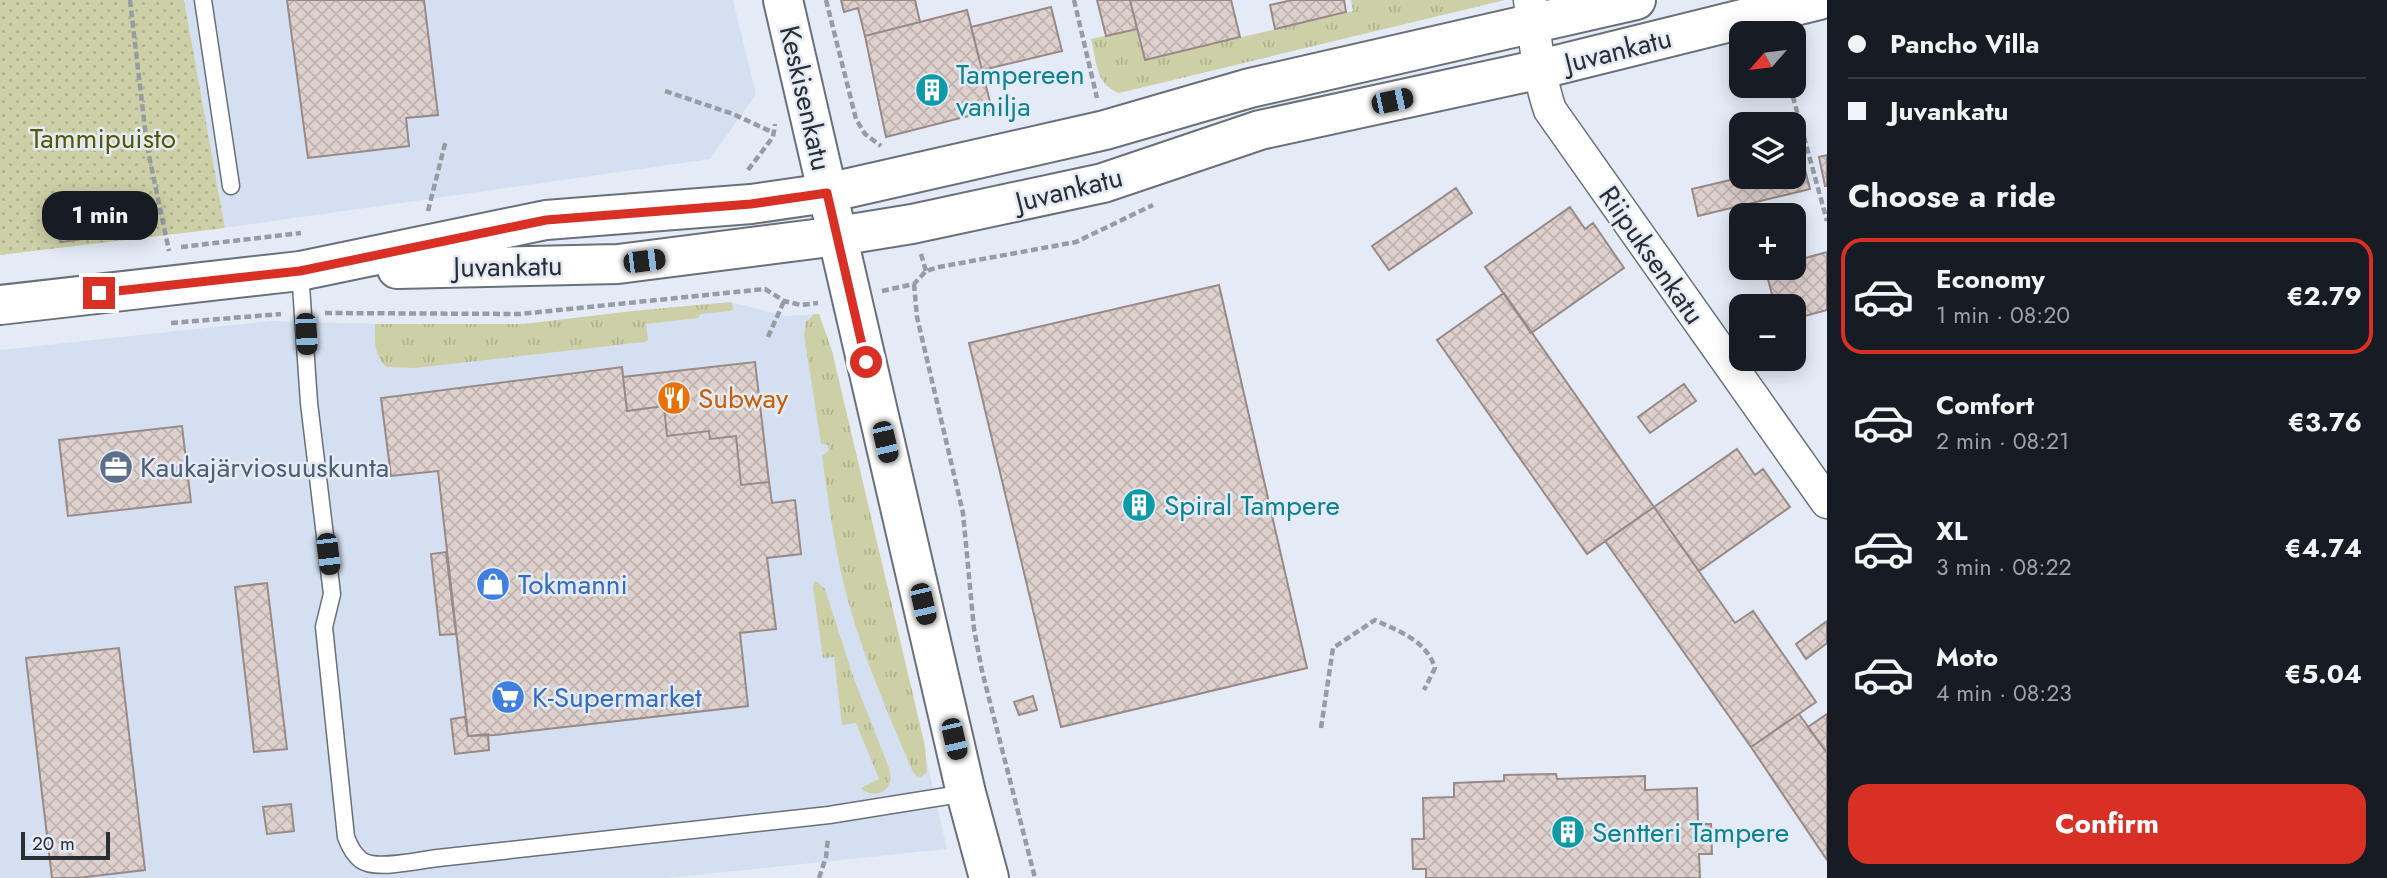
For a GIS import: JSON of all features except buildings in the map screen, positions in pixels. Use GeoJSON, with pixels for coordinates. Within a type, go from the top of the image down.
{"type":"FeatureCollection","features":[{"type":"Feature","properties":{"kind":"main road","name":"Keskisenkatu"},"geometry":{"type":"LineString","coordinates":[[783,0],[966,793],[989,878]]}},
{"type":"Feature","properties":{"kind":"main road","name":"Juvankatu"},"geometry":{"type":"LineString","coordinates":[[300,271],[546,220],[751,204],[827,193],[1105,130],[1531,11],[1636,0]]}},
{"type":"Feature","properties":{"kind":"main road","name":"Juvankatu"},"geometry":{"type":"LineString","coordinates":[[0,305],[300,271],[618,264],[838,236],[1072,191],[1260,130],[1541,69],[1819,0]]}},
{"type":"Feature","properties":{"kind":"street","name":"Riipuksenkatu"},"geometry":{"type":"LineString","coordinates":[[1531,11],[1550,110],[1827,502]]}},
{"type":"Feature","properties":{"kind":"lane"},"geometry":{"type":"LineString","coordinates":[[203,0],[231,186]]}},
{"type":"Feature","properties":{"kind":"lane"},"geometry":{"type":"LineString","coordinates":[[300,271],[309,403],[331,579],[332,594],[324,627],[346,837],[351,850],[360,860],[380,865],[829,815],[966,793]]}},
{"type":"Feature","properties":{"kind":"path"},"geometry":{"type":"LineString","coordinates":[[130,0],[147,146],[169,249]]}},
{"type":"Feature","properties":{"kind":"path"},"geometry":{"type":"LineString","coordinates":[[826,0],[856,120]]}},
{"type":"Feature","properties":{"kind":"path"},"geometry":{"type":"LineString","coordinates":[[1074,0],[1099,106]]}},
{"type":"Feature","properties":{"kind":"path"},"geometry":{"type":"LineString","coordinates":[[665,91],[733,114],[774,133]]}},
{"type":"Feature","properties":{"kind":"path"},"geometry":{"type":"LineString","coordinates":[[1793,98],[1827,221]]}},
{"type":"Feature","properties":{"kind":"path"},"geometry":{"type":"LineString","coordinates":[[426,219],[446,140]]}},
{"type":"Feature","properties":{"kind":"path"},"geometry":{"type":"LineString","coordinates":[[914,284],[917,317],[963,513],[974,629],[982,671],[1035,878]]}},
{"type":"Feature","properties":{"kind":"path"},"geometry":{"type":"LineString","coordinates":[[768,337],[784,301]]}},
{"type":"Feature","properties":{"kind":"path"},"geometry":{"type":"LineString","coordinates":[[1321,728],[1333,648],[1375,620],[1414,638],[1431,654],[1435,668],[1424,690]]}},
{"type":"Feature","properties":{"kind":"path"},"geometry":{"type":"LineString","coordinates":[[819,878],[826,857],[829,815]]}},
{"type":"Feature","properties":{"kind":"shaded area"},"geometry":{"type":"Polygon","coordinates":[[[184,0],[733,0],[756,94],[710,159],[225,228],[184,0]]]}},
{"type":"Feature","properties":{"kind":"shaded area"},"geometry":{"type":"Polygon","coordinates":[[[731,302],[785,316],[819,314],[832,351],[947,849],[667,878],[0,878],[0,350],[271,321],[453,326],[524,324],[731,302]]]}},
{"type":"Feature","properties":{"kind":"green space","name":"Tammipuisto"},"geometry":{"type":"Polygon","coordinates":[[[0,0],[184,0],[225,228],[0,255],[0,0]]]}},
{"type":"Feature","properties":{"kind":"green space"},"geometry":{"type":"Polygon","coordinates":[[[1351,0],[1505,0],[1119,93],[1101,78],[1091,39],[1137,29],[1145,60],[1353,11],[1351,0]]]}},
{"type":"Feature","properties":{"kind":"green space"},"geometry":{"type":"Polygon","coordinates":[[[731,302],[731,311],[646,324],[648,340],[644,342],[415,368],[386,367],[376,347],[375,324],[524,324],[731,302]]]}},
{"type":"Feature","properties":{"kind":"green space"},"geometry":{"type":"Polygon","coordinates":[[[814,314],[819,314],[832,351],[925,746],[927,772],[921,777],[916,776],[912,770],[878,688],[844,586],[822,456],[829,450],[828,445],[821,444],[804,335],[806,322],[814,314]]]}},
{"type":"Feature","properties":{"kind":"green space"},"geometry":{"type":"Polygon","coordinates":[[[816,581],[825,589],[853,676],[889,768],[889,784],[882,792],[871,793],[861,788],[879,779],[856,723],[842,725],[834,657],[823,658],[813,587],[816,581]]]}},
{"type":"Feature","properties":{"kind":"place","name":"Tampereen vanilja"},"geometry":{"type":"Point","coordinates":[932,90]}},
{"type":"Feature","properties":{"kind":"place","name":"Subway"},"geometry":{"type":"Point","coordinates":[674,398]}},
{"type":"Feature","properties":{"kind":"place","name":"Kaukajärviosuuskunta"},"geometry":{"type":"Point","coordinates":[116,467]}},
{"type":"Feature","properties":{"kind":"place","name":"Spiral Tampere"},"geometry":{"type":"Point","coordinates":[1139,505]}},
{"type":"Feature","properties":{"kind":"place","name":"Tokmanni"},"geometry":{"type":"Point","coordinates":[493,584]}},
{"type":"Feature","properties":{"kind":"place","name":"K-Supermarket"},"geometry":{"type":"Point","coordinates":[508,697]}},
{"type":"Feature","properties":{"kind":"place","name":"Sentteri Tampere"},"geometry":{"type":"Point","coordinates":[1568,832]}},
{"type":"Feature","properties":{"kind":"route"},"geometry":{"type":"LineString","coordinates":[[99,293],[300,271],[546,220],[751,204],[827,193],[866,362]]}}]}
